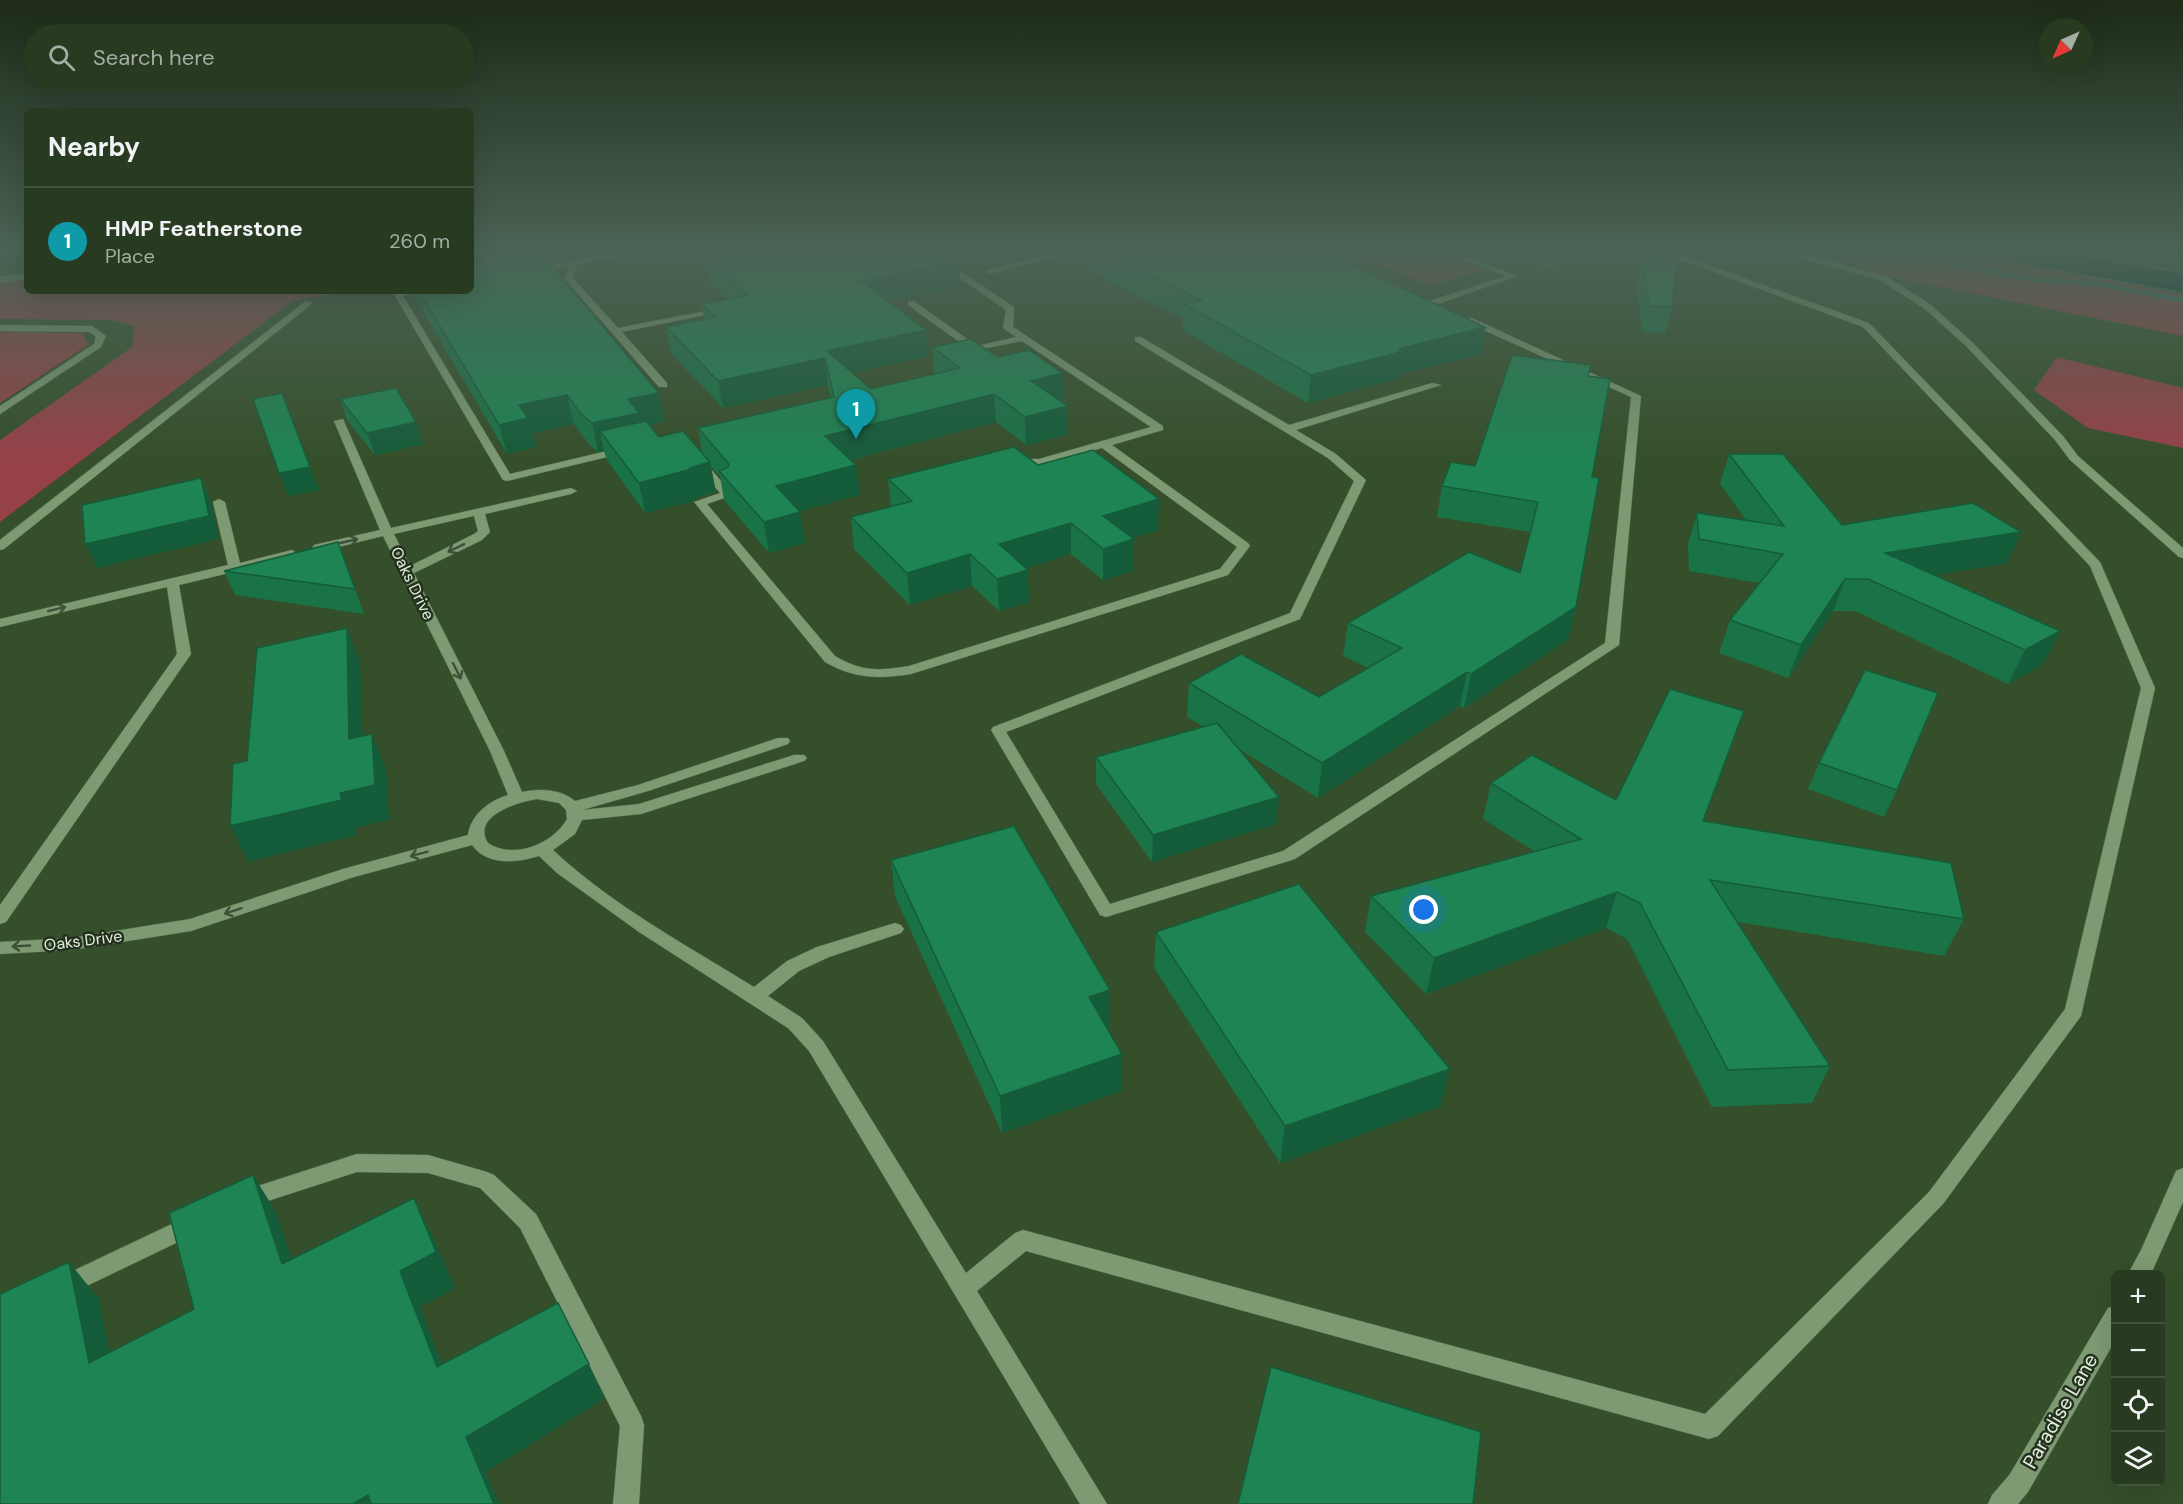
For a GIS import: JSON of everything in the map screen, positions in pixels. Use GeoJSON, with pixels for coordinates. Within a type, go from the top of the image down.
{"type":"FeatureCollection","features":[{"type":"Feature","properties":{"kind":"street"},"geometry":{"type":"LineString","coordinates":[[0,546],[286,321]]}},
{"type":"Feature","properties":{"kind":"street"},"geometry":{"type":"LineString","coordinates":[[414,321],[507,478],[632,448]]}},
{"type":"Feature","properties":{"kind":"street"},"geometry":{"type":"LineString","coordinates":[[606,321],[663,385]]}},
{"type":"Feature","properties":{"kind":"street"},"geometry":{"type":"LineString","coordinates":[[615,331],[666,321]]}},
{"type":"Feature","properties":{"kind":"street"},"geometry":{"type":"LineString","coordinates":[[937,321],[975,348],[1024,338]]}},
{"type":"Feature","properties":{"kind":"street"},"geometry":{"type":"LineString","coordinates":[[1006,460],[1039,462],[1159,428],[1008,328],[1009,321]]}},
{"type":"Feature","properties":{"kind":"street"},"geometry":{"type":"LineString","coordinates":[[1138,339],[1332,456],[1360,480],[1295,616],[998,730],[1106,911],[1289,855],[1612,645],[1636,396],[1471,321]]}},
{"type":"Feature","properties":{"kind":"street"},"geometry":{"type":"LineString","coordinates":[[963,1289],[1023,1240],[1709,1427],[1936,1198],[2074,1011],[2148,688],[2096,565],[1866,325],[1855,321]]}},
{"type":"Feature","properties":{"kind":"street"},"geometry":{"type":"LineString","coordinates":[[1944,321],[1969,344],[2043,421],[2074,458],[2183,554]]}},
{"type":"Feature","properties":{"kind":"street"},"geometry":{"type":"LineString","coordinates":[[0,328],[92,329],[101,336],[98,345],[0,411]]}},
{"type":"Feature","properties":{"kind":"street"},"geometry":{"type":"LineString","coordinates":[[1288,429],[1436,385]]}},
{"type":"Feature","properties":{"kind":"street"},"geometry":{"type":"LineString","coordinates":[[339,422],[387,532],[571,491]]}},
{"type":"Feature","properties":{"kind":"street"},"geometry":{"type":"LineString","coordinates":[[692,454],[727,495],[700,502],[830,659],[849,671],[874,676],[911,670],[1224,572],[1244,546],[1104,444]]}},
{"type":"Feature","properties":{"kind":"street"},"geometry":{"type":"LineString","coordinates":[[219,502],[235,567]]}},
{"type":"Feature","properties":{"kind":"street"},"geometry":{"type":"LineString","coordinates":[[407,572],[484,532],[485,527],[479,511]]}},
{"type":"Feature","properties":{"kind":"street","name":"Oaks Drive"},"geometry":{"type":"LineString","coordinates":[[0,623],[387,532],[497,751],[517,798]]}},
{"type":"Feature","properties":{"kind":"street"},"geometry":{"type":"LineString","coordinates":[[0,918],[184,654],[172,582]]}},
{"type":"Feature","properties":{"kind":"street"},"geometry":{"type":"LineString","coordinates":[[574,811],[783,741]]}},
{"type":"Feature","properties":{"kind":"street"},"geometry":{"type":"LineString","coordinates":[[574,811],[573,825],[565,836],[543,850],[517,856],[501,856],[480,846],[476,838],[476,829],[482,819],[497,806],[517,798],[537,794],[556,796],[574,811],[603,814],[641,809],[799,758]]}},
{"type":"Feature","properties":{"kind":"street","name":"Oaks Drive"},"geometry":{"type":"LineString","coordinates":[[0,948],[71,944],[191,924],[349,873],[476,838]]}},
{"type":"Feature","properties":{"kind":"street"},"geometry":{"type":"LineString","coordinates":[[543,850],[563,868],[645,928],[795,1023],[816,1046],[1094,1504]]}},
{"type":"Feature","properties":{"kind":"street"},"geometry":{"type":"LineString","coordinates":[[755,996],[793,966],[823,952],[895,929]]}},
{"type":"Feature","properties":{"kind":"street"},"geometry":{"type":"LineString","coordinates":[[43,1296],[257,1193],[357,1163],[428,1164],[487,1181],[528,1221],[632,1425],[627,1504]]}},
{"type":"Feature","properties":{"kind":"street"},"geometry":{"type":"LineString","coordinates":[[2142,1270],[2183,1177]]}},
{"type":"Feature","properties":{"kind":"street","name":"Paradise Lane"},"geometry":{"type":"LineString","coordinates":[[2001,1504],[2019,1483],[2111,1323]]}},
{"type":"Feature","properties":{"kind":"shaded area"},"geometry":{"type":"Polygon","coordinates":[[[116,321],[265,321],[0,522],[0,440],[132,347],[135,326],[116,321]]]}},
{"type":"Feature","properties":{"kind":"shaded area"},"geometry":{"type":"Polygon","coordinates":[[[2110,321],[2183,321],[2183,336],[2110,321]]]}},
{"type":"Feature","properties":{"kind":"shaded area"},"geometry":{"type":"Polygon","coordinates":[[[0,332],[81,333],[89,344],[0,403],[0,332]]]}},
{"type":"Feature","properties":{"kind":"shaded area"},"geometry":{"type":"Polygon","coordinates":[[[2057,357],[2183,388],[2183,448],[2088,428],[2034,390],[2057,357]]]}},
{"type":"Feature","properties":{"kind":"building"},"geometry":{"type":"Polygon","coordinates":[[[437,321],[598,321],[659,393],[628,399],[639,413],[592,423],[581,414],[567,395],[519,405],[528,418],[499,425],[437,321]]]}},
{"type":"Feature","properties":{"kind":"building"},"geometry":{"type":"Polygon","coordinates":[[[695,321],[914,321],[926,330],[827,351],[871,389],[960,368],[932,347],[971,339],[998,357],[1029,350],[1062,373],[1031,381],[1068,406],[1025,417],[994,394],[825,436],[856,465],[776,486],[800,512],[764,522],[719,471],[728,467],[729,464],[698,428],[834,397],[825,358],[718,381],[666,327],[695,321]]]}},
{"type":"Feature","properties":{"kind":"building"},"geometry":{"type":"Polygon","coordinates":[[[1215,321],[1473,321],[1485,327],[1399,349],[1404,351],[1311,375],[1215,321]]]}},
{"type":"Feature","properties":{"kind":"building"},"geometry":{"type":"Polygon","coordinates":[[[1512,355],[1591,365],[1588,376],[1610,379],[1592,477],[1599,478],[1576,607],[1471,674],[1467,672],[1322,763],[1189,683],[1241,654],[1319,697],[1402,648],[1348,623],[1469,552],[1520,573],[1538,502],[1442,486],[1451,462],[1475,466],[1512,355]]]}},
{"type":"Feature","properties":{"kind":"building"},"geometry":{"type":"Polygon","coordinates":[[[396,388],[416,422],[367,433],[340,399],[396,388]]]}},
{"type":"Feature","properties":{"kind":"building"},"geometry":{"type":"Polygon","coordinates":[[[282,393],[310,467],[279,473],[253,399],[282,393]]]}},
{"type":"Feature","properties":{"kind":"building"},"geometry":{"type":"Polygon","coordinates":[[[646,421],[659,437],[683,431],[710,462],[639,483],[600,431],[646,421]]]}},
{"type":"Feature","properties":{"kind":"building"},"geometry":{"type":"Polygon","coordinates":[[[1014,447],[1038,465],[1093,450],[1159,499],[1103,516],[1134,539],[1103,549],[1071,523],[999,544],[1028,570],[997,579],[970,554],[907,573],[851,517],[912,501],[888,479],[1014,447]]]}},
{"type":"Feature","properties":{"kind":"building"},"geometry":{"type":"Polygon","coordinates":[[[1729,454],[1783,454],[1842,525],[1973,503],[2021,532],[1885,553],[2060,631],[2025,650],[1868,579],[1845,579],[1801,645],[1730,620],[1783,554],[1699,539],[1697,513],[1784,526],[1729,454]]]}},
{"type":"Feature","properties":{"kind":"building"},"geometry":{"type":"Polygon","coordinates":[[[201,478],[209,516],[85,544],[82,505],[201,478]]]}},
{"type":"Feature","properties":{"kind":"building"},"geometry":{"type":"Polygon","coordinates":[[[338,542],[355,589],[224,571],[338,542]]]}},
{"type":"Feature","properties":{"kind":"building"},"geometry":{"type":"Polygon","coordinates":[[[347,628],[349,739],[372,734],[375,785],[340,793],[342,800],[230,826],[233,764],[247,761],[257,648],[347,628]]]}},
{"type":"Feature","properties":{"kind":"building"},"geometry":{"type":"Polygon","coordinates":[[[1865,670],[1938,693],[1897,790],[1819,763],[1865,670]]]}},
{"type":"Feature","properties":{"kind":"building"},"geometry":{"type":"Polygon","coordinates":[[[1670,689],[1744,711],[1703,821],[1951,863],[1964,919],[1710,880],[1830,1066],[1728,1070],[1640,903],[1617,892],[1434,958],[1371,896],[1581,839],[1491,783],[1532,755],[1616,800],[1670,689]]]}},
{"type":"Feature","properties":{"kind":"building"},"geometry":{"type":"Polygon","coordinates":[[[1217,723],[1279,797],[1153,835],[1096,757],[1217,723]]]}},
{"type":"Feature","properties":{"kind":"building"},"geometry":{"type":"Polygon","coordinates":[[[1014,826],[1110,990],[1089,997],[1122,1054],[1000,1096],[891,860],[1014,826]]]}},
{"type":"Feature","properties":{"kind":"building"},"geometry":{"type":"Polygon","coordinates":[[[1299,884],[1450,1069],[1285,1126],[1156,932],[1299,884]]]}},
{"type":"Feature","properties":{"kind":"building"},"geometry":{"type":"Polygon","coordinates":[[[253,1175],[282,1264],[414,1198],[436,1252],[400,1271],[437,1367],[558,1303],[589,1364],[466,1437],[494,1504],[371,1504],[368,1495],[353,1504],[0,1504],[0,1294],[69,1262],[89,1363],[194,1309],[169,1213],[253,1175]]]}},
{"type":"Feature","properties":{"kind":"building"},"geometry":{"type":"Polygon","coordinates":[[[1271,1367],[1481,1432],[1473,1504],[1238,1504],[1271,1367]]]}},
{"type":"Feature","properties":{"kind":"place","name":"HMP Featherstone"},"geometry":{"type":"Point","coordinates":[856,439]}}]}
